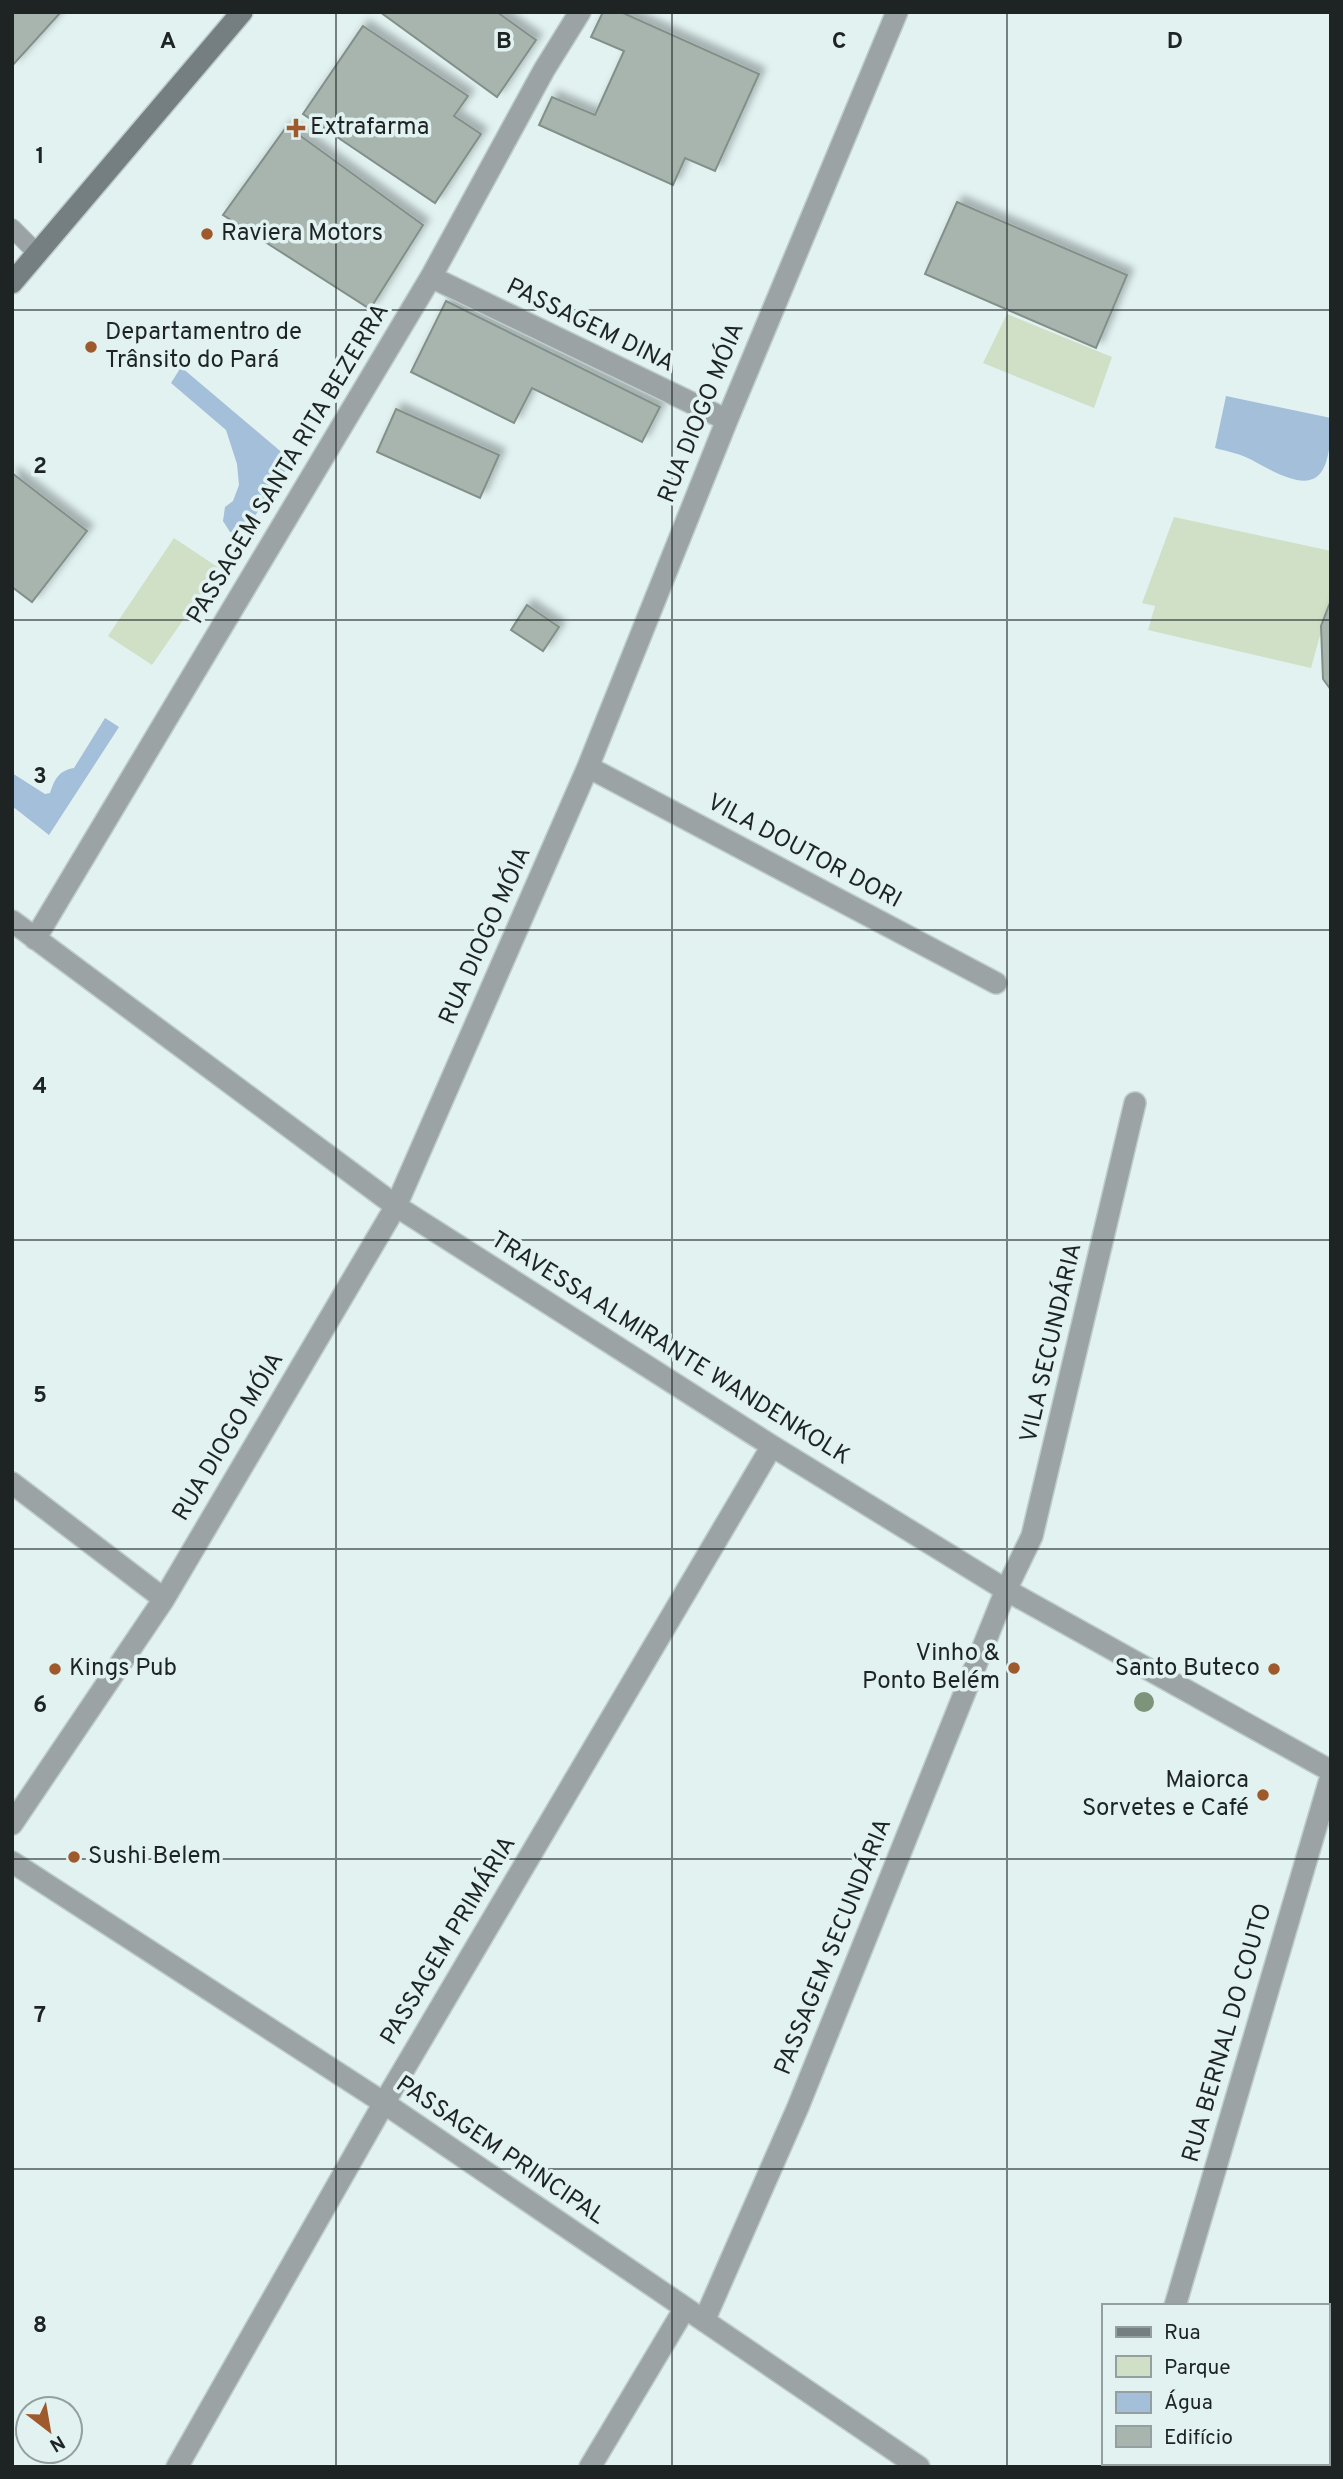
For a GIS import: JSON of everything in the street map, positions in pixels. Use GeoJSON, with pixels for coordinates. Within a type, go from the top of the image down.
{"type":"FeatureCollection","features":[{"type":"Feature","properties":{"kind":"main road"},"geometry":{"type":"LineString","coordinates":[[12,283],[242,12]]}},
{"type":"Feature","properties":{"kind":"street","name":"PASSAGEM SANTA RITA BEZERRA"},"geometry":{"type":"LineString","coordinates":[[35,939],[431,277],[544,70],[580,12]]}},
{"type":"Feature","properties":{"kind":"street","name":"RUA DIOGO MÓIA"},"geometry":{"type":"LineString","coordinates":[[12,1824],[164,1599],[396,1206],[588,767],[727,420],[897,12]]}},
{"type":"Feature","properties":{"kind":"street","name":"PASSAGEM DINA"},"geometry":{"type":"LineString","coordinates":[[431,277],[727,420]]}},
{"type":"Feature","properties":{"kind":"street","name":"VILA DOUTOR DORI"},"geometry":{"type":"LineString","coordinates":[[588,767],[996,983]]}},
{"type":"Feature","properties":{"kind":"street","name":"TRAVESSA ALMIRANTE WANDENKOLK"},"geometry":{"type":"LineString","coordinates":[[12,921],[396,1206],[772,1446],[1006,1590],[1331,1774]]}},
{"type":"Feature","properties":{"kind":"street","name":"VILA SECUNDÁRIA"},"geometry":{"type":"LineString","coordinates":[[1006,1590],[1032,1536],[1045,1488],[1135,1103]]}},
{"type":"Feature","properties":{"kind":"street","name":"PASSAGEM PRIMÁRIA"},"geometry":{"type":"LineString","coordinates":[[177,2467],[384,2104],[772,1446]]}},
{"type":"Feature","properties":{"kind":"street"},"geometry":{"type":"LineString","coordinates":[[12,1483],[164,1599]]}},
{"type":"Feature","properties":{"kind":"street","name":"PASSAGEM SECUNDÁRIA"},"geometry":{"type":"LineString","coordinates":[[704,2321],[798,2107],[1006,1590]]}},
{"type":"Feature","properties":{"kind":"street","name":"RUA BERNAL DO COUTO"},"geometry":{"type":"LineString","coordinates":[[1176,2304],[1331,1774]]}},
{"type":"Feature","properties":{"kind":"street","name":"PASSAGEM PRINCIPAL"},"geometry":{"type":"LineString","coordinates":[[12,1862],[384,2104],[919,2467]]}},
{"type":"Feature","properties":{"kind":"street"},"geometry":{"type":"LineString","coordinates":[[590,2467],[685,2308]]}},
{"type":"Feature","properties":{"kind":"lane"},"geometry":{"type":"LineString","coordinates":[[12,228],[38,254]]}},
{"type":"Feature","properties":{"kind":"green space"},"geometry":{"type":"Polygon","coordinates":[[[1007,314],[1112,357],[1094,408],[983,363],[1007,314]]]}},
{"type":"Feature","properties":{"kind":"green space"},"geometry":{"type":"Polygon","coordinates":[[[1174,517],[1331,551],[1331,595],[1311,668],[1148,630],[1155,606],[1142,603],[1174,517]]]}},
{"type":"Feature","properties":{"kind":"green space"},"geometry":{"type":"Polygon","coordinates":[[[174,538],[219,568],[152,665],[108,636],[174,538]]]}},
{"type":"Feature","properties":{"kind":"water"},"geometry":{"type":"Polygon","coordinates":[[[181,367],[292,461],[246,529],[237,534],[230,532],[223,521],[225,507],[233,501],[239,485],[237,464],[226,430],[171,383],[181,367]]]}},
{"type":"Feature","properties":{"kind":"water"},"geometry":{"type":"Polygon","coordinates":[[[1226,396],[1331,418],[1327,461],[1321,473],[1302,481],[1243,456],[1215,448],[1226,396]]]}},
{"type":"Feature","properties":{"kind":"water"},"geometry":{"type":"Polygon","coordinates":[[[105,718],[119,727],[49,835],[12,806],[12,773],[45,794],[50,793],[58,776],[74,768],[105,718]]]}},
{"type":"Feature","properties":{"kind":"building"},"geometry":{"type":"Polygon","coordinates":[[[12,12],[61,12],[12,66],[12,12]]]}},
{"type":"Feature","properties":{"kind":"building"},"geometry":{"type":"Polygon","coordinates":[[[380,12],[497,12],[536,40],[497,97],[380,12]]]}},
{"type":"Feature","properties":{"kind":"building"},"geometry":{"type":"Polygon","coordinates":[[[603,12],[621,12],[759,74],[715,171],[685,158],[673,185],[539,125],[552,97],[595,115],[624,51],[591,37],[603,12]]]}},
{"type":"Feature","properties":{"kind":"building"},"geometry":{"type":"Polygon","coordinates":[[[363,26],[468,96],[454,116],[481,134],[435,203],[303,114],[363,26]]]}},
{"type":"Feature","properties":{"kind":"building"},"geometry":{"type":"Polygon","coordinates":[[[287,126],[423,225],[370,309],[223,215],[287,126]]]}},
{"type":"Feature","properties":{"kind":"building"},"geometry":{"type":"Polygon","coordinates":[[[957,202],[1127,275],[1096,348],[925,274],[957,202]]]}},
{"type":"Feature","properties":{"kind":"building"},"geometry":{"type":"Polygon","coordinates":[[[446,301],[660,407],[642,442],[532,388],[514,423],[411,372],[446,301]]]}},
{"type":"Feature","properties":{"kind":"building"},"geometry":{"type":"Polygon","coordinates":[[[396,409],[499,455],[480,498],[377,452],[396,409]]]}},
{"type":"Feature","properties":{"kind":"building"},"geometry":{"type":"Polygon","coordinates":[[[12,473],[87,531],[32,602],[12,587],[12,473]]]}},
{"type":"Feature","properties":{"kind":"building"},"geometry":{"type":"Polygon","coordinates":[[[1331,600],[1331,690],[1323,679],[1321,626],[1331,600]]]}},
{"type":"Feature","properties":{"kind":"building"},"geometry":{"type":"Polygon","coordinates":[[[527,605],[559,627],[543,651],[511,630],[527,605]]]}},
{"type":"Feature","properties":{"kind":"place","name":"Extrafarma"},"geometry":{"type":"Point","coordinates":[296,128]}},
{"type":"Feature","properties":{"kind":"place","name":"Raviera Motors"},"geometry":{"type":"Point","coordinates":[207,234]}},
{"type":"Feature","properties":{"kind":"place","name":"Departamentro de Trânsito do Pará"},"geometry":{"type":"Point","coordinates":[91,347]}},
{"type":"Feature","properties":{"kind":"place","name":"Vinho & Ponto Belém"},"geometry":{"type":"Point","coordinates":[1014,1668]}},
{"type":"Feature","properties":{"kind":"place","name":"Kings Pub"},"geometry":{"type":"Point","coordinates":[55,1669]}},
{"type":"Feature","properties":{"kind":"place","name":"Santo Buteco"},"geometry":{"type":"Point","coordinates":[1274,1669]}},
{"type":"Feature","properties":{"kind":"place","name":"Maiorca Sorvetes e Café"},"geometry":{"type":"Point","coordinates":[1263,1795]}},
{"type":"Feature","properties":{"kind":"place","name":"Sushi Belem"},"geometry":{"type":"Point","coordinates":[74,1857]}}]}
